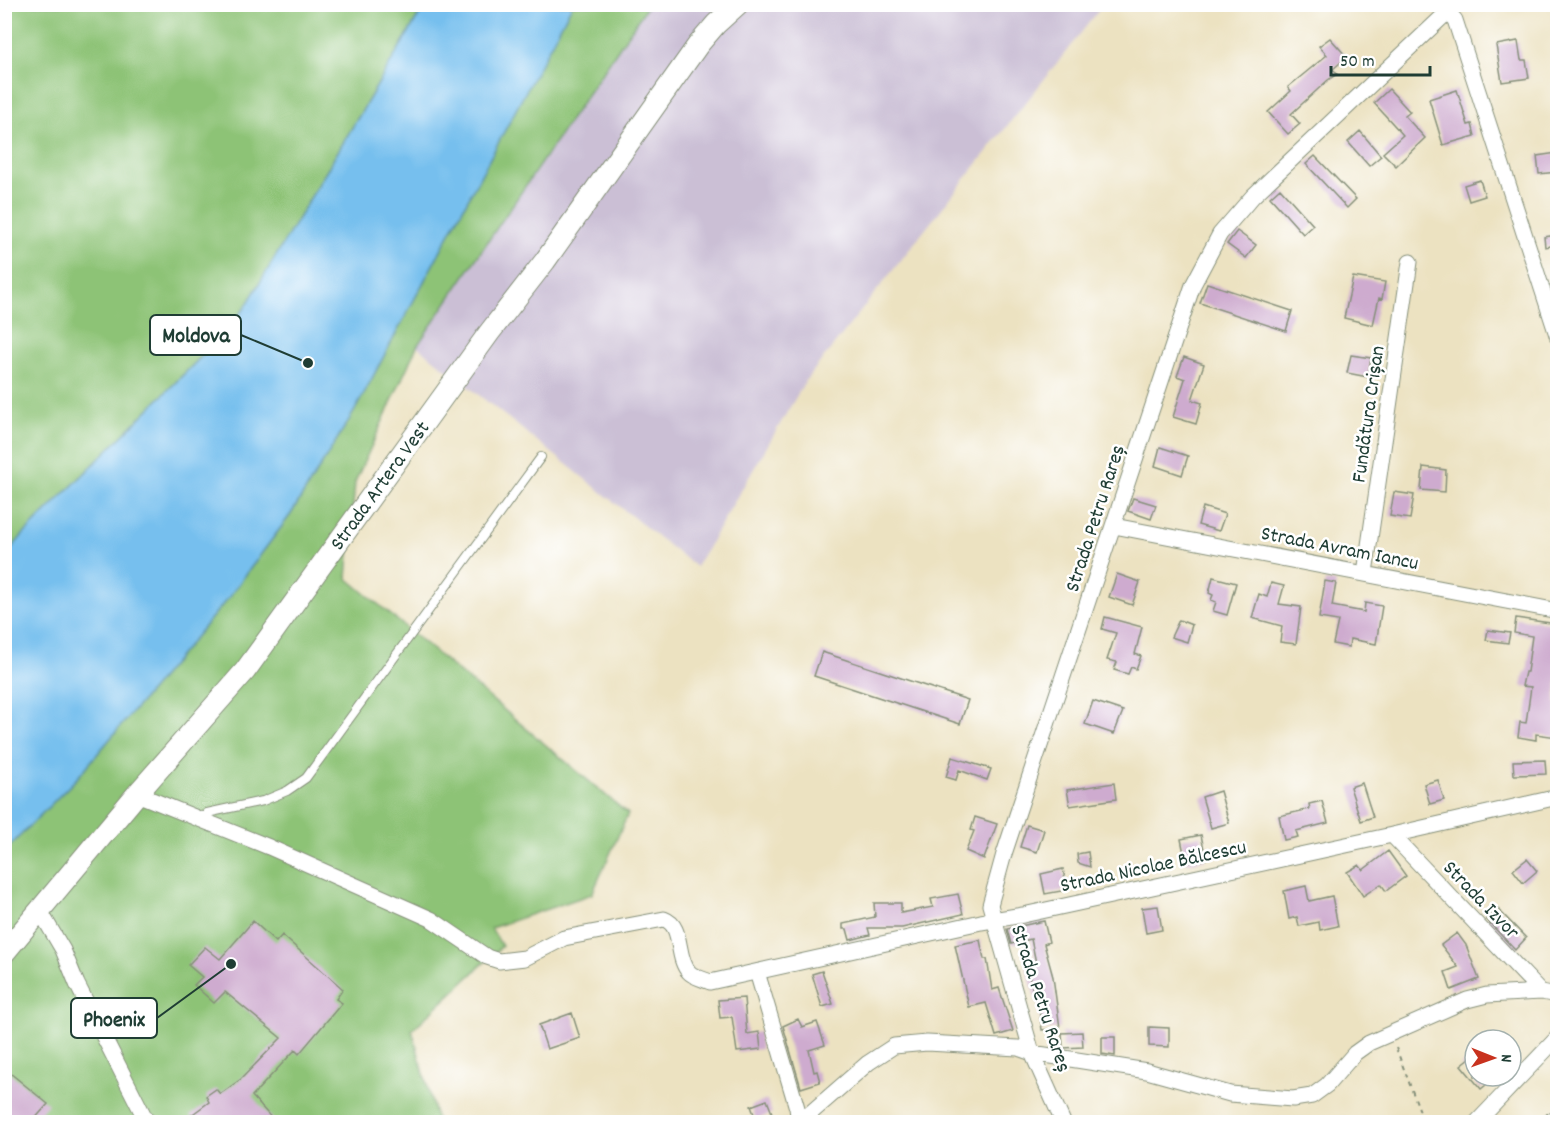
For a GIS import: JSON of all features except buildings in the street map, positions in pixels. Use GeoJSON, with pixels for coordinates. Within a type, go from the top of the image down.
{"type":"FeatureCollection","features":[{"type":"Feature","properties":{"kind":"main road","name":"Strada Artera Vest"},"geometry":{"type":"LineString","coordinates":[[4,953],[137,794],[245,672],[489,333],[545,261],[698,45],[738,4]]}},
{"type":"Feature","properties":{"kind":"street"},"geometry":{"type":"LineString","coordinates":[[1452,8],[1557,338]]}},
{"type":"Feature","properties":{"kind":"street","name":"Strada Petru Rareș"},"geometry":{"type":"LineString","coordinates":[[1063,1122],[1032,1053],[990,905],[1004,854],[1193,285],[1220,234],[1253,196],[1452,8]]}},
{"type":"Feature","properties":{"kind":"street","name":"Fundătura Crișan"},"geometry":{"type":"LineString","coordinates":[[1365,573],[1410,262]]}},
{"type":"Feature","properties":{"kind":"street","name":"Strada Avram Iancu"},"geometry":{"type":"LineString","coordinates":[[1114,526],[1557,611]]}},
{"type":"Feature","properties":{"kind":"street"},"geometry":{"type":"LineString","coordinates":[[137,794],[202,819]]}},
{"type":"Feature","properties":{"kind":"street","name":"Strada Nicolae Bălcescu"},"geometry":{"type":"LineString","coordinates":[[202,819],[431,919],[487,957],[499,961],[525,958],[564,939],[663,919],[671,922],[675,927],[682,960],[690,973],[711,982],[1392,835],[1557,796]]}},
{"type":"Feature","properties":{"kind":"street","name":"Strada Izvor"},"geometry":{"type":"LineString","coordinates":[[1392,835],[1541,992]]}},
{"type":"Feature","properties":{"kind":"street"},"geometry":{"type":"LineString","coordinates":[[40,911],[63,950],[82,994],[147,1122]]}},
{"type":"Feature","properties":{"kind":"street"},"geometry":{"type":"LineString","coordinates":[[758,972],[799,1120],[806,1117],[868,1062],[894,1046],[927,1043],[1018,1048],[1032,1053],[1147,1071],[1230,1094],[1293,1099],[1312,1096],[1327,1086],[1355,1053],[1369,1043],[1467,1000],[1487,995],[1541,992],[1557,995]]}},
{"type":"Feature","properties":{"kind":"street"},"geometry":{"type":"LineString","coordinates":[[1477,1122],[1557,1037]]}},
{"type":"Feature","properties":{"kind":"street"},"geometry":{"type":"LineString","coordinates":[[1547,1122],[1557,1119]]}},
{"type":"Feature","properties":{"kind":"lane"},"geometry":{"type":"LineString","coordinates":[[202,819],[207,813],[263,801],[306,778],[541,457]]}},
{"type":"Feature","properties":{"kind":"path"},"geometry":{"type":"LineString","coordinates":[[1390,1034],[1424,1122]]}},
{"type":"Feature","properties":{"kind":"shaded area"},"geometry":{"type":"Polygon","coordinates":[[[648,5],[1103,5],[806,380],[696,567],[417,346],[648,5]]]}},
{"type":"Feature","properties":{"kind":"green space"},"geometry":{"type":"Polygon","coordinates":[[[5,5],[425,5],[245,308],[212,346],[23,535],[5,556],[5,5]]]}},
{"type":"Feature","properties":{"kind":"green space"},"geometry":{"type":"Polygon","coordinates":[[[572,5],[648,5],[417,346],[355,482],[347,578],[628,814],[592,894],[491,928],[502,946],[412,1030],[437,1122],[5,1122],[5,851],[78,777],[229,597],[291,514],[354,412],[572,5]]]}},
{"type":"Feature","properties":{"kind":"water"},"geometry":{"type":"Polygon","coordinates":[[[425,5],[572,5],[354,412],[291,514],[229,597],[78,777],[5,851],[5,556],[23,535],[212,346],[245,308],[425,5]]]}},
{"type":"Feature","properties":{"kind":"place","name":"Moldova"},"geometry":{"type":"Point","coordinates":[308,363]}},
{"type":"Feature","properties":{"kind":"place","name":"Phoenix"},"geometry":{"type":"Point","coordinates":[231,964]}}]}
